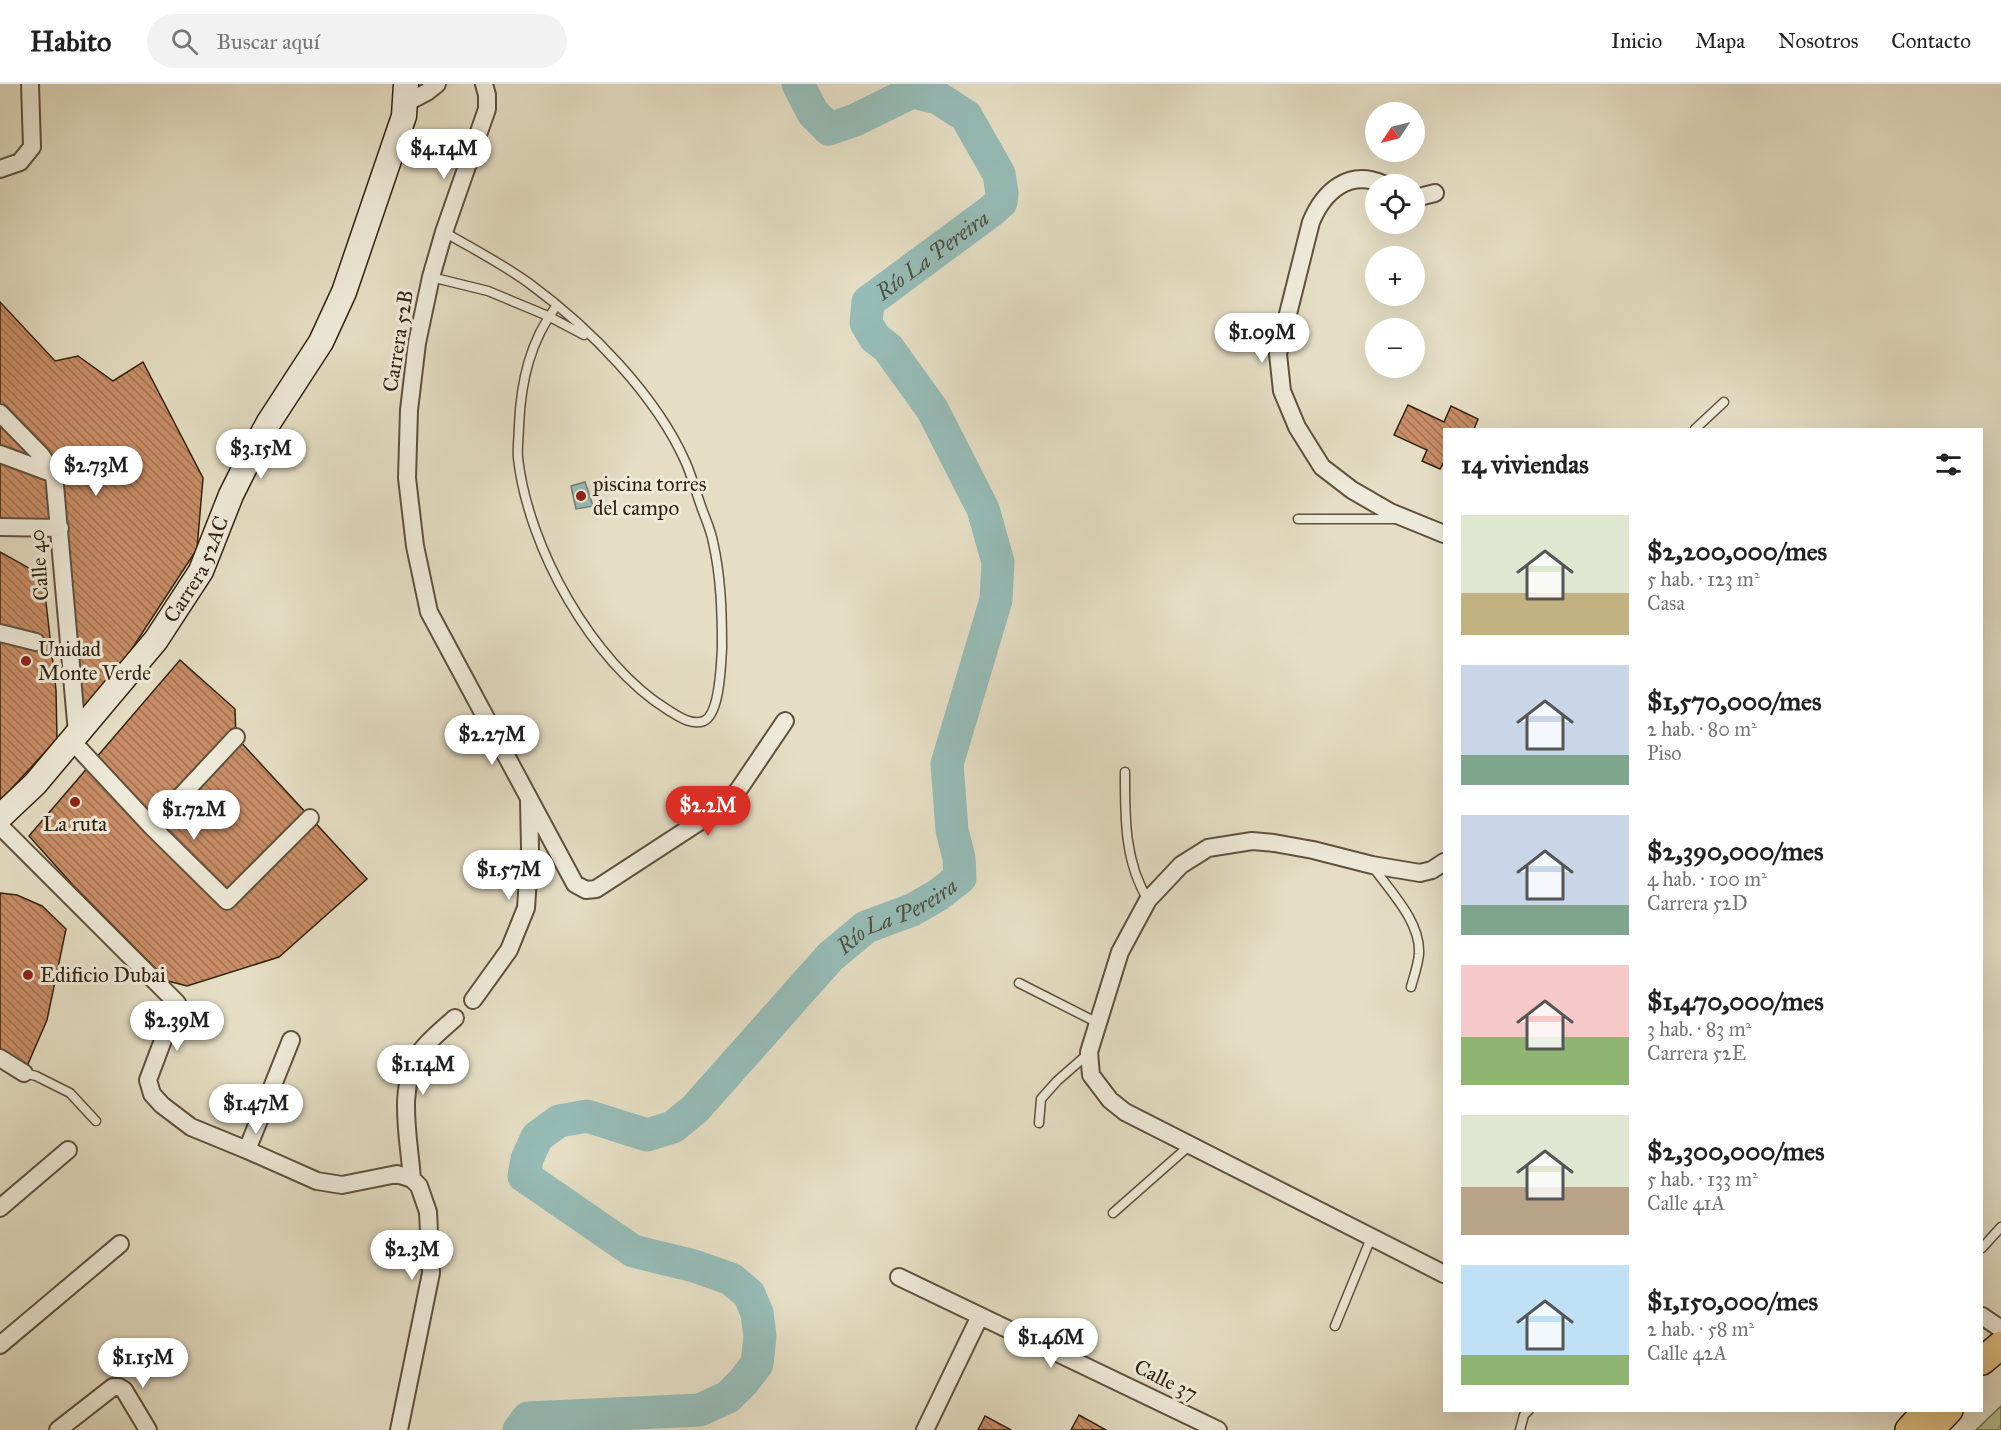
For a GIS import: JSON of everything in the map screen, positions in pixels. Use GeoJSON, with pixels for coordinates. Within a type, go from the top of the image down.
{"type":"FeatureCollection","features":[{"type":"Feature","properties":{"kind":"main road"},"geometry":{"type":"LineString","coordinates":[[1983,1360],[2001,1345]]}},
{"type":"Feature","properties":{"kind":"main road"},"geometry":{"type":"LineString","coordinates":[[1983,1379],[2001,1364]]}},
{"type":"Feature","properties":{"kind":"main road"},"geometry":{"type":"LineString","coordinates":[[1909,1430],[1925,1412]]}},
{"type":"Feature","properties":{"kind":"main road"},"geometry":{"type":"LineString","coordinates":[[1930,1430],[1947,1412]]}},
{"type":"Feature","properties":{"kind":"street"},"geometry":{"type":"LineString","coordinates":[[0,169],[20,162],[32,147],[30,84]]}},
{"type":"Feature","properties":{"kind":"street"},"geometry":{"type":"LineString","coordinates":[[406,93],[427,92],[436,84]]}},
{"type":"Feature","properties":{"kind":"street","name":"Carrera 52B"},"geometry":{"type":"LineString","coordinates":[[484,84],[487,109],[444,232],[431,277],[417,343],[409,410],[407,478],[415,546],[429,612],[575,884],[586,890],[596,889],[725,805],[740,789],[785,722]]}},
{"type":"Feature","properties":{"kind":"street","name":"Carrera 52AC"},"geometry":{"type":"LineString","coordinates":[[0,817],[35,784],[156,640],[201,571],[231,495],[252,453],[269,422],[321,342],[344,292],[404,116],[406,93]]}},
{"type":"Feature","properties":{"kind":"street"},"geometry":{"type":"LineString","coordinates":[[1365,181],[1351,180],[1331,190],[1318,205],[1311,222],[1278,354],[1282,391],[1297,427],[1322,467],[1352,490],[1390,512],[1443,534]]}},
{"type":"Feature","properties":{"kind":"street"},"geometry":{"type":"LineString","coordinates":[[1425,196],[1435,193]]}},
{"type":"Feature","properties":{"kind":"street"},"geometry":{"type":"LineString","coordinates":[[0,413],[41,455],[54,474]]}},
{"type":"Feature","properties":{"kind":"street"},"geometry":{"type":"LineString","coordinates":[[0,454],[54,474]]}},
{"type":"Feature","properties":{"kind":"street","name":"Calle 40"},"geometry":{"type":"LineString","coordinates":[[54,474],[60,528],[74,736]]}},
{"type":"Feature","properties":{"kind":"street"},"geometry":{"type":"LineString","coordinates":[[0,527],[60,528]]}},
{"type":"Feature","properties":{"kind":"street"},"geometry":{"type":"LineString","coordinates":[[0,633],[36,642]]}},
{"type":"Feature","properties":{"kind":"street"},"geometry":{"type":"LineString","coordinates":[[74,736],[152,827],[227,901],[310,819]]}},
{"type":"Feature","properties":{"kind":"street"},"geometry":{"type":"LineString","coordinates":[[152,827],[236,738]]}},
{"type":"Feature","properties":{"kind":"street"},"geometry":{"type":"LineString","coordinates":[[473,1000],[508,950],[526,908],[530,848],[529,797]]}},
{"type":"Feature","properties":{"kind":"street"},"geometry":{"type":"LineString","coordinates":[[0,826],[177,1003],[148,1080],[152,1094],[162,1105],[191,1127],[317,1181],[342,1185],[397,1174],[412,1179],[419,1186],[428,1212],[431,1273],[399,1430]]}},
{"type":"Feature","properties":{"kind":"street"},"geometry":{"type":"LineString","coordinates":[[1443,863],[1432,870],[1420,873],[1372,865],[1274,843],[1252,841],[1208,848],[1180,865],[1148,900],[1120,952],[1089,1052],[1091,1075],[1110,1100],[1125,1112],[1443,1274]]}},
{"type":"Feature","properties":{"kind":"street"},"geometry":{"type":"LineString","coordinates":[[412,1179],[404,1101],[411,1070],[422,1050],[455,1018]]}},
{"type":"Feature","properties":{"kind":"street"},"geometry":{"type":"LineString","coordinates":[[247,1150],[291,1040]]}},
{"type":"Feature","properties":{"kind":"street"},"geometry":{"type":"LineString","coordinates":[[0,1058],[24,1073]]}},
{"type":"Feature","properties":{"kind":"street"},"geometry":{"type":"LineString","coordinates":[[0,1208],[68,1150]]}},
{"type":"Feature","properties":{"kind":"street"},"geometry":{"type":"LineString","coordinates":[[0,1345],[120,1244]]}},
{"type":"Feature","properties":{"kind":"street","name":"Calle 37"},"geometry":{"type":"LineString","coordinates":[[899,1277],[1218,1430]]}},
{"type":"Feature","properties":{"kind":"street"},"geometry":{"type":"LineString","coordinates":[[925,1430],[980,1316]]}},
{"type":"Feature","properties":{"kind":"street"},"geometry":{"type":"LineString","coordinates":[[1983,1317],[2001,1329]]}},
{"type":"Feature","properties":{"kind":"street"},"geometry":{"type":"LineString","coordinates":[[58,1430],[113,1387],[124,1390],[148,1430]]}},
{"type":"Feature","properties":{"kind":"lane"},"geometry":{"type":"LineString","coordinates":[[444,232],[528,283],[557,305],[630,375],[660,417],[686,463],[713,541],[722,601],[721,668],[714,711],[707,720],[697,723],[685,720],[647,697],[606,655],[578,618],[529,516],[518,457],[520,393],[530,353],[548,316],[557,305]]}},
{"type":"Feature","properties":{"kind":"lane"},"geometry":{"type":"LineString","coordinates":[[431,277],[488,291],[548,316],[594,341]]}},
{"type":"Feature","properties":{"kind":"lane"},"geometry":{"type":"LineString","coordinates":[[1696,428],[1724,402]]}},
{"type":"Feature","properties":{"kind":"lane"},"geometry":{"type":"LineString","coordinates":[[1298,519],[1407,519]]}},
{"type":"Feature","properties":{"kind":"lane"},"geometry":{"type":"LineString","coordinates":[[1125,772],[1125,820],[1131,862],[1137,883],[1148,900]]}},
{"type":"Feature","properties":{"kind":"lane"},"geometry":{"type":"LineString","coordinates":[[1372,865],[1411,921],[1418,938],[1419,955],[1411,987]]}},
{"type":"Feature","properties":{"kind":"lane"},"geometry":{"type":"LineString","coordinates":[[1019,983],[1098,1023]]}},
{"type":"Feature","properties":{"kind":"lane"},"geometry":{"type":"LineString","coordinates":[[1039,1123],[1041,1099],[1089,1052]]}},
{"type":"Feature","properties":{"kind":"lane"},"geometry":{"type":"LineString","coordinates":[[24,1073],[36,1076],[70,1093],[96,1121]]}},
{"type":"Feature","properties":{"kind":"lane"},"geometry":{"type":"LineString","coordinates":[[1113,1213],[1190,1146]]}},
{"type":"Feature","properties":{"kind":"lane"},"geometry":{"type":"LineString","coordinates":[[1983,1247],[2001,1227]]}},
{"type":"Feature","properties":{"kind":"lane"},"geometry":{"type":"LineString","coordinates":[[1335,1326],[1371,1238]]}},
{"type":"Feature","properties":{"kind":"lane"},"geometry":{"type":"LineString","coordinates":[[1520,1430],[1527,1412]]}},
{"type":"Feature","properties":{"kind":"green space"},"geometry":{"type":"Polygon","coordinates":[[[2001,1406],[2001,1430],[1976,1430],[2001,1406]]]}},
{"type":"Feature","properties":{"kind":"water","name":"piscina torres del campo"},"geometry":{"type":"Polygon","coordinates":[[[585,482],[593,506],[576,509],[571,486],[585,482]]]}},
{"type":"Feature","properties":{"kind":"building"},"geometry":{"type":"Polygon","coordinates":[[[0,302],[55,361],[78,356],[113,381],[143,362],[203,478],[197,549],[77,733],[51,527],[0,524],[0,302]]]}},
{"type":"Feature","properties":{"kind":"building"},"geometry":{"type":"Polygon","coordinates":[[[1408,405],[1444,422],[1451,406],[1478,419],[1474,428],[1443,428],[1443,464],[1440,469],[1422,461],[1427,450],[1394,435],[1408,405]]]}},
{"type":"Feature","properties":{"kind":"building","name":"Unidad Monte Verde"},"geometry":{"type":"Polygon","coordinates":[[[0,552],[43,576],[56,690],[57,739],[0,801],[0,552]]]}},
{"type":"Feature","properties":{"kind":"building"},"geometry":{"type":"Polygon","coordinates":[[[180,660],[235,709],[236,737],[367,879],[279,957],[187,986],[168,981],[72,884],[29,836],[180,660]]]}},
{"type":"Feature","properties":{"kind":"building","name":"Edificio Dubai"},"geometry":{"type":"Polygon","coordinates":[[[0,893],[17,895],[42,906],[66,929],[47,1020],[24,1073],[0,1067],[0,893]]]}},
{"type":"Feature","properties":{"kind":"building"},"geometry":{"type":"Polygon","coordinates":[[[1079,1415],[1106,1430],[1071,1430],[1079,1415]]]}},
{"type":"Feature","properties":{"kind":"building"},"geometry":{"type":"Polygon","coordinates":[[[985,1416],[1011,1430],[978,1430],[985,1416]]]}},
{"type":"Feature","properties":{"kind":"waterway","name":"Río La Pereira"},"geometry":{"type":"LineString","coordinates":[[519,1430],[528,1418],[700,1410],[728,1397],[743,1382],[757,1364],[760,1336],[757,1313],[749,1294],[731,1279],[694,1266],[633,1251],[524,1176],[527,1159],[537,1137],[559,1121],[587,1116],[647,1135],[673,1127],[695,1109],[830,957],[866,927],[912,910],[938,895],[960,878],[959,858],[952,830],[947,764],[996,600],[998,562],[983,509],[932,409],[888,348],[875,338],[866,323],[868,302],[1001,202],[999,174],[966,116],[938,98],[912,92],[855,120],[829,129],[813,113],[798,84]]}},
{"type":"Feature","properties":{"kind":"place","name":"piscina torres del campo"},"geometry":{"type":"Point","coordinates":[581,496]}},
{"type":"Feature","properties":{"kind":"place","name":"Unidad Monte Verde"},"geometry":{"type":"Point","coordinates":[26,661]}},
{"type":"Feature","properties":{"kind":"place","name":"La ruta"},"geometry":{"type":"Point","coordinates":[75,802]}},
{"type":"Feature","properties":{"kind":"place","name":"Edificio Dubai"},"geometry":{"type":"Point","coordinates":[28,975]}}]}
